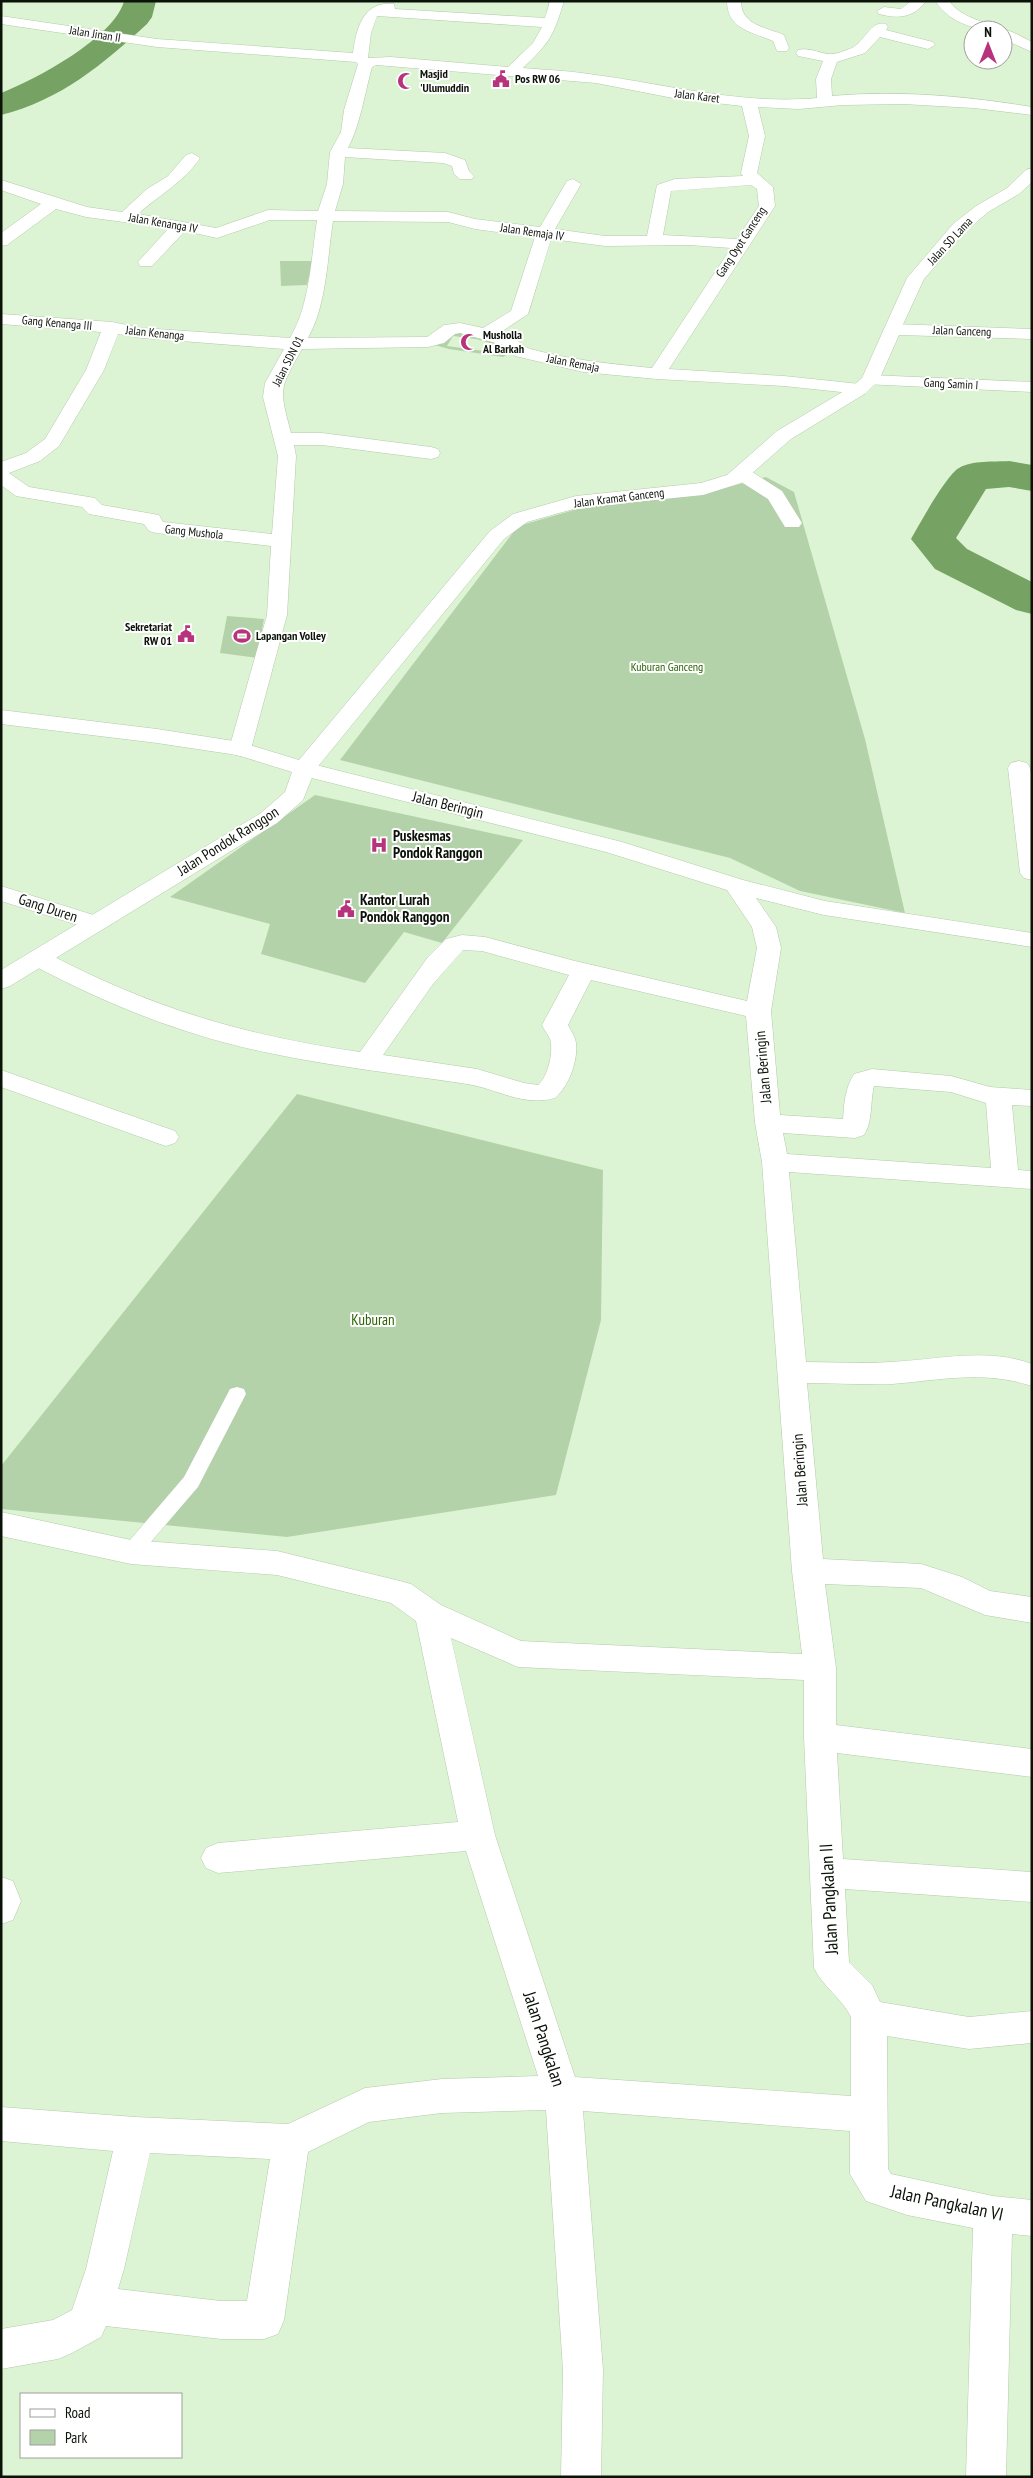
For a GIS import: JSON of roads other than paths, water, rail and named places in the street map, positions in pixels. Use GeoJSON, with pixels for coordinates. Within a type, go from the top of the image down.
{"type":"FeatureCollection","features":[{"type":"Feature","properties":{"kind":"street"},"geometry":{"type":"LineString","coordinates":[[373,12],[410,1]]}},
{"type":"Feature","properties":{"kind":"street"},"geometry":{"type":"LineString","coordinates":[[734,1],[732,10],[737,19],[745,26],[779,38],[782,48]]}},
{"type":"Feature","properties":{"kind":"street"},"geometry":{"type":"LineString","coordinates":[[884,10],[904,14],[911,11],[919,1]]}},
{"type":"Feature","properties":{"kind":"street"},"geometry":{"type":"LineString","coordinates":[[942,1],[948,11],[966,20]]}},
{"type":"Feature","properties":{"kind":"street"},"geometry":{"type":"LineString","coordinates":[[512,71],[538,46],[547,34],[550,23],[550,3]]}},
{"type":"Feature","properties":{"kind":"street"},"geometry":{"type":"LineString","coordinates":[[373,12],[550,23]]}},
{"type":"Feature","properties":{"kind":"street","name":"Jalan SDN 01"},"geometry":{"type":"LineString","coordinates":[[240,749],[277,615],[287,456],[272,397],[274,383],[306,326],[312,305],[326,216],[335,184],[338,152],[350,132],[352,110],[363,61],[361,42],[373,12]]}},
{"type":"Feature","properties":{"kind":"street","name":"Jalan Jinan II"},"geometry":{"type":"LineString","coordinates":[[1,20],[123,39],[363,61]]}},
{"type":"Feature","properties":{"kind":"street"},"geometry":{"type":"LineString","coordinates":[[826,101],[822,83],[828,62],[860,50],[880,30],[928,45]]}},
{"type":"Feature","properties":{"kind":"street"},"geometry":{"type":"LineString","coordinates":[[1013,39],[1032,48]]}},
{"type":"Feature","properties":{"kind":"street"},"geometry":{"type":"LineString","coordinates":[[803,53],[832,59]]}},
{"type":"Feature","properties":{"kind":"street","name":"Jalan Karet"},"geometry":{"type":"LineString","coordinates":[[363,61],[391,61],[596,79],[667,92],[749,102],[799,104],[826,101],[903,99],[974,103],[1031,111]]}},
{"type":"Feature","properties":{"kind":"street","name":"Gang Oyot Ganceng"},"geometry":{"type":"LineString","coordinates":[[657,374],[740,244],[767,206],[765,187],[754,180],[749,173],[757,136],[749,102]]}},
{"type":"Feature","properties":{"kind":"street"},"geometry":{"type":"LineString","coordinates":[[338,152],[445,158],[459,163],[462,174],[466,176]]}},
{"type":"Feature","properties":{"kind":"street"},"geometry":{"type":"LineString","coordinates":[[126,217],[134,208],[174,179],[192,158]]}},
{"type":"Feature","properties":{"kind":"street","name":"Jalan SD Lama"},"geometry":{"type":"LineString","coordinates":[[893,329],[916,278],[959,228],[982,209],[1012,191],[1032,173]]}},
{"type":"Feature","properties":{"kind":"street"},"geometry":{"type":"LineString","coordinates":[[654,241],[665,186],[754,180]]}},
{"type":"Feature","properties":{"kind":"street"},"geometry":{"type":"LineString","coordinates":[[487,333],[519,314],[544,234],[573,184]]}},
{"type":"Feature","properties":{"kind":"street","name":"Jalan Kenanga IV"},"geometry":{"type":"LineString","coordinates":[[1,185],[86,212],[181,225],[217,233],[268,215],[326,216]]}},
{"type":"Feature","properties":{"kind":"street"},"geometry":{"type":"LineString","coordinates":[[1012,191],[1032,195]]}},
{"type":"Feature","properties":{"kind":"street"},"geometry":{"type":"LineString","coordinates":[[1,242],[53,203]]}},
{"type":"Feature","properties":{"kind":"street","name":"Jalan Remaja IV"},"geometry":{"type":"LineString","coordinates":[[326,216],[448,217],[475,224],[605,241],[689,240],[740,244]]}},
{"type":"Feature","properties":{"kind":"street"},"geometry":{"type":"LineString","coordinates":[[146,262],[181,225]]}},
{"type":"Feature","properties":{"kind":"street","name":"Gang Kenanga III"},"geometry":{"type":"LineString","coordinates":[[1,319],[112,328]]}},
{"type":"Feature","properties":{"kind":"street","name":"Jalan Kenanga"},"geometry":{"type":"LineString","coordinates":[[1,469],[33,457],[52,442],[95,370],[112,328],[142,333],[296,344]]}},
{"type":"Feature","properties":{"kind":"street","name":"Jalan Remaja"},"geometry":{"type":"LineString","coordinates":[[296,344],[428,342],[438,339],[450,329],[460,328],[487,333],[509,342],[521,352],[574,365],[657,374],[865,385]]}},
{"type":"Feature","properties":{"kind":"street"},"geometry":{"type":"LineString","coordinates":[[865,385],[893,329]]}},
{"type":"Feature","properties":{"kind":"street","name":"Jalan Ganceng"},"geometry":{"type":"LineString","coordinates":[[893,329],[1032,334]]}},
{"type":"Feature","properties":{"kind":"street","name":"Gang Samin I"},"geometry":{"type":"LineString","coordinates":[[865,385],[1032,387]]}},
{"type":"Feature","properties":{"kind":"street","name":"Jalan Kramat Ganceng"},"geometry":{"type":"LineString","coordinates":[[304,768],[497,535],[520,518],[576,502],[703,489],[742,474],[784,435],[865,385]]}},
{"type":"Feature","properties":{"kind":"street"},"geometry":{"type":"LineString","coordinates":[[284,440],[322,440],[431,453]]}},
{"type":"Feature","properties":{"kind":"street"},"geometry":{"type":"LineString","coordinates":[[742,474],[775,495],[792,523]]}},
{"type":"Feature","properties":{"kind":"street","name":"Gang Mushola"},"geometry":{"type":"LineString","coordinates":[[1,476],[23,492],[88,502],[96,510],[152,519],[156,527],[282,542]]}},
{"type":"Feature","properties":{"kind":"street"},"geometry":{"type":"LineString","coordinates":[[1,717],[157,736],[240,749],[304,768]]}},
{"type":"Feature","properties":{"kind":"street","name":"Jalan Beringin"},"geometry":{"type":"LineString","coordinates":[[304,768],[614,847],[735,885],[824,908],[1032,940]]}},
{"type":"Feature","properties":{"kind":"street","name":"Jalan Pondok Ranggon"},"geometry":{"type":"LineString","coordinates":[[1,981],[269,818],[295,795],[304,768]]}},
{"type":"Feature","properties":{"kind":"street"},"geometry":{"type":"LineString","coordinates":[[1018,768],[1032,873]]}},
{"type":"Feature","properties":{"kind":"street","name":"Jalan Beringin"},"geometry":{"type":"LineString","coordinates":[[735,885],[764,927],[769,948],[758,1011],[768,1123],[775,1162],[808,1571],[820,1668]]}},
{"type":"Feature","properties":{"kind":"street","name":"Gang Duren"},"geometry":{"type":"LineString","coordinates":[[1,893],[94,923]]}},
{"type":"Feature","properties":{"kind":"street"},"geometry":{"type":"LineString","coordinates":[[366,1062],[436,963],[450,947],[457,943],[478,944],[583,971],[758,1011]]}},
{"type":"Feature","properties":{"kind":"street"},"geometry":{"type":"LineString","coordinates":[[38,958],[96,987],[207,1029],[267,1045],[484,1079],[525,1092],[538,1094],[545,1092],[557,1081],[564,1045],[562,1037],[556,1031],[555,1025],[583,971]]}},
{"type":"Feature","properties":{"kind":"street"},"geometry":{"type":"LineString","coordinates":[[768,1123],[855,1129],[860,1088],[863,1080],[872,1077],[951,1084],[998,1096],[1029,1098]]}},
{"type":"Feature","properties":{"kind":"street"},"geometry":{"type":"LineString","coordinates":[[6,1087],[166,1137]]}},
{"type":"Feature","properties":{"kind":"street"},"geometry":{"type":"LineString","coordinates":[[998,1096],[1005,1177]]}},
{"type":"Feature","properties":{"kind":"street"},"geometry":{"type":"LineString","coordinates":[[775,1162],[1032,1180]]}},
{"type":"Feature","properties":{"kind":"street"},"geometry":{"type":"LineString","coordinates":[[792,1372],[890,1373],[980,1366],[1012,1370],[1032,1375]]}},
{"type":"Feature","properties":{"kind":"street"},"geometry":{"type":"LineString","coordinates":[[1,1524],[131,1552],[277,1563],[400,1593],[430,1614],[518,1654],[820,1668]]}},
{"type":"Feature","properties":{"kind":"street"},"geometry":{"type":"LineString","coordinates":[[808,1571],[921,1576],[952,1586],[985,1603],[1032,1610]]}},
{"type":"Feature","properties":{"kind":"street","name":"Jalan Pangkalan"},"geometry":{"type":"LineString","coordinates":[[430,1614],[478,1835],[562,2094],[567,2128],[584,2370],[581,2477]]}},
{"type":"Feature","properties":{"kind":"street","name":"Jalan Pangkalan II"},"geometry":{"type":"LineString","coordinates":[[820,1668],[820,1737],[832,1968],[859,1996],[869,2017],[867,2116]]}},
{"type":"Feature","properties":{"kind":"street"},"geometry":{"type":"LineString","coordinates":[[820,1737],[1032,1763]]}},
{"type":"Feature","properties":{"kind":"street"},"geometry":{"type":"LineString","coordinates":[[218,1858],[478,1835]]}},
{"type":"Feature","properties":{"kind":"street"},"geometry":{"type":"LineString","coordinates":[[828,1873],[1032,1887]]}},
{"type":"Feature","properties":{"kind":"street"},"geometry":{"type":"LineString","coordinates":[[1,1892],[4,1901],[1,1909]]}},
{"type":"Feature","properties":{"kind":"street"},"geometry":{"type":"LineString","coordinates":[[869,2017],[969,2033],[1032,2027]]}},
{"type":"Feature","properties":{"kind":"street"},"geometry":{"type":"LineString","coordinates":[[1,2124],[135,2135],[291,2142],[365,2106],[442,2096],[562,2094],[727,2103],[867,2116]]}},
{"type":"Feature","properties":{"kind":"street","name":"Jalan Pangkalan VI"},"geometry":{"type":"LineString","coordinates":[[867,2116],[869,2174],[879,2188],[907,2197],[993,2214],[1032,2218]]}},
{"type":"Feature","properties":{"kind":"street"},"geometry":{"type":"LineString","coordinates":[[1,2350],[58,2339],[87,2323],[105,2269],[135,2135]]}},
{"type":"Feature","properties":{"kind":"street"},"geometry":{"type":"LineString","coordinates":[[94,2305],[221,2320],[264,2320],[291,2142]]}},
{"type":"Feature","properties":{"kind":"street"},"geometry":{"type":"LineString","coordinates":[[986,2477],[993,2214]]}},
{"type":"Feature","properties":{"kind":"lane"},"geometry":{"type":"LineString","coordinates":[[131,1552],[190,1482],[237,1394]]}},
{"type":"Feature","properties":{"kind":"waterway"},"geometry":{"type":"LineString","coordinates":[[1,105],[44,88],[91,58],[136,17],[140,1]]}},
{"type":"Feature","properties":{"kind":"waterway"},"geometry":{"type":"LineString","coordinates":[[1032,478],[1009,474],[973,477],[953,504],[933,539],[951,559],[1032,600]]}},
{"type":"Feature","properties":{"kind":"place","name":"Pos RW 06"},"geometry":{"type":"Point","coordinates":[501,79]}},
{"type":"Feature","properties":{"kind":"place","name":"Masjid 'Ulumuddin"},"geometry":{"type":"Point","coordinates":[406,81]}},
{"type":"Feature","properties":{"kind":"place","name":"Musholla Al Barkah"},"geometry":{"type":"Point","coordinates":[469,342]}},
{"type":"Feature","properties":{"kind":"place","name":"Sekretariat RW 01"},"geometry":{"type":"Point","coordinates":[186,634]}},
{"type":"Feature","properties":{"kind":"place","name":"Lapangan Volley"},"geometry":{"type":"Point","coordinates":[242,636]}},
{"type":"Feature","properties":{"kind":"place","name":"Puskesmas Pondok Ranggon"},"geometry":{"type":"Point","coordinates":[379,845]}},
{"type":"Feature","properties":{"kind":"place","name":"Kantor Lurah Pondok Ranggon"},"geometry":{"type":"Point","coordinates":[346,909]}},
{"type":"Feature","properties":{"kind":"park label","name":"Kuburan Ganceng"},"geometry":{"type":"Point","coordinates":[667,667]}},
{"type":"Feature","properties":{"kind":"park label","name":"Kuburan"},"geometry":{"type":"Point","coordinates":[373,1320]}}]}
